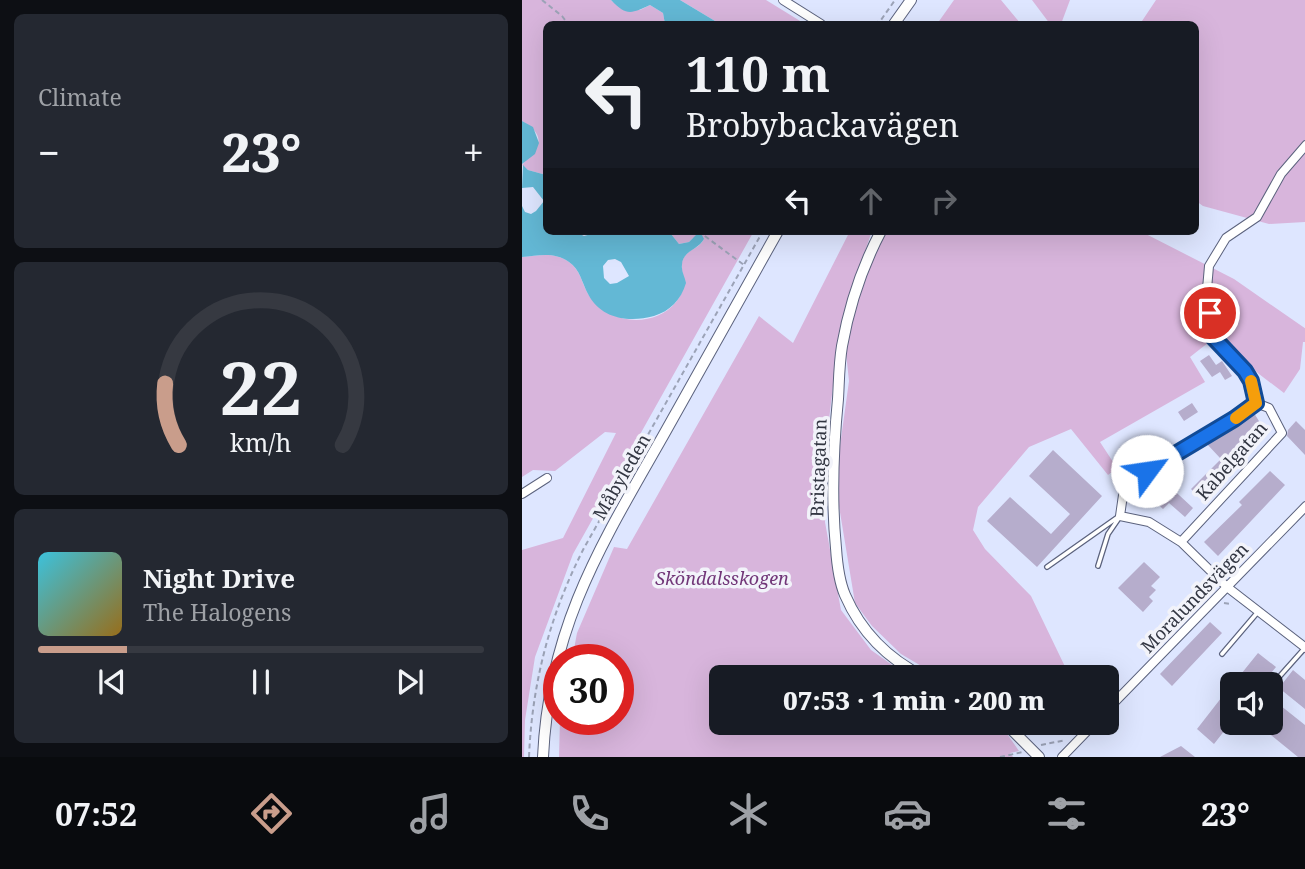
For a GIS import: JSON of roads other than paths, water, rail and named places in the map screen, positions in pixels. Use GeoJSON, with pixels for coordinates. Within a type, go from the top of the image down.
{"type":"FeatureCollection","features":[{"type":"Feature","properties":{"kind":"street"},"geometry":{"type":"LineString","coordinates":[[783,0],[816,21]]}},
{"type":"Feature","properties":{"kind":"street"},"geometry":{"type":"LineString","coordinates":[[898,21],[911,0]]}},
{"type":"Feature","properties":{"kind":"street"},"geometry":{"type":"LineString","coordinates":[[1305,145],[1281,174],[1258,217],[1226,238],[1209,266],[1207,289],[1213,337],[1245,371],[1251,381],[1256,403],[1134,479],[1123,495],[1120,516],[1149,522],[1181,542],[1227,587],[1305,648]]}},
{"type":"Feature","properties":{"kind":"street","name":"Måbyleden"},"geometry":{"type":"LineString","coordinates":[[543,757],[549,694],[556,663],[583,583],[607,534],[776,235]]}},
{"type":"Feature","properties":{"kind":"street","name":"Bristagatan"},"geometry":{"type":"LineString","coordinates":[[879,235],[856,290],[842,347],[832,456],[833,526],[837,565],[844,593],[858,621],[878,646],[903,665]]}},
{"type":"Feature","properties":{"kind":"street","name":"Kabelgatan"},"geometry":{"type":"LineString","coordinates":[[1181,542],[1282,433],[1269,408],[1256,403]]}},
{"type":"Feature","properties":{"kind":"street"},"geometry":{"type":"LineString","coordinates":[[522,494],[547,478]]}},
{"type":"Feature","properties":{"kind":"street","name":"Moralundsvägen"},"geometry":{"type":"LineString","coordinates":[[1119,698],[1305,506]]}},
{"type":"Feature","properties":{"kind":"street"},"geometry":{"type":"LineString","coordinates":[[1017,735],[1035,753]]}},
{"type":"Feature","properties":{"kind":"street"},"geometry":{"type":"LineString","coordinates":[[1062,757],[1083,735]]}},
{"type":"Feature","properties":{"kind":"lane"},"geometry":{"type":"LineString","coordinates":[[1098,566],[1108,534],[1120,516]]}},
{"type":"Feature","properties":{"kind":"lane"},"geometry":{"type":"LineString","coordinates":[[1047,567],[1120,516]]}},
{"type":"Feature","properties":{"kind":"lane"},"geometry":{"type":"LineString","coordinates":[[1222,653],[1259,611]]}},
{"type":"Feature","properties":{"kind":"lane"},"geometry":{"type":"LineString","coordinates":[[1283,673],[1305,648]]}},
{"type":"Feature","properties":{"kind":"water"},"geometry":{"type":"Polygon","coordinates":[[[611,0],[680,0],[715,21],[664,21],[663,13],[650,5],[630,12],[621,9],[611,0]]]}},
{"type":"Feature","properties":{"kind":"water"},"geometry":{"type":"Polygon","coordinates":[[[522,121],[533,127],[539,143],[535,154],[522,164],[522,121]]]}},
{"type":"Feature","properties":{"kind":"water"},"geometry":{"type":"Polygon","coordinates":[[[523,165],[528,170],[543,174],[543,200],[533,187],[522,188],[523,165]]]}},
{"type":"Feature","properties":{"kind":"water"},"geometry":{"type":"Polygon","coordinates":[[[543,202],[543,235],[672,235],[679,244],[689,242],[696,235],[702,235],[704,239],[683,260],[682,270],[686,283],[678,300],[670,308],[654,316],[626,319],[600,309],[569,262],[551,255],[522,257],[522,206],[525,212],[531,214],[543,202]],[[615,259],[608,260],[603,266],[604,278],[610,284],[629,276],[621,262],[615,259]]]}},
{"type":"Feature","properties":{"kind":"park label","name":"Sköndalsskogen"},"geometry":{"type":"Point","coordinates":[722,579]}}]}
